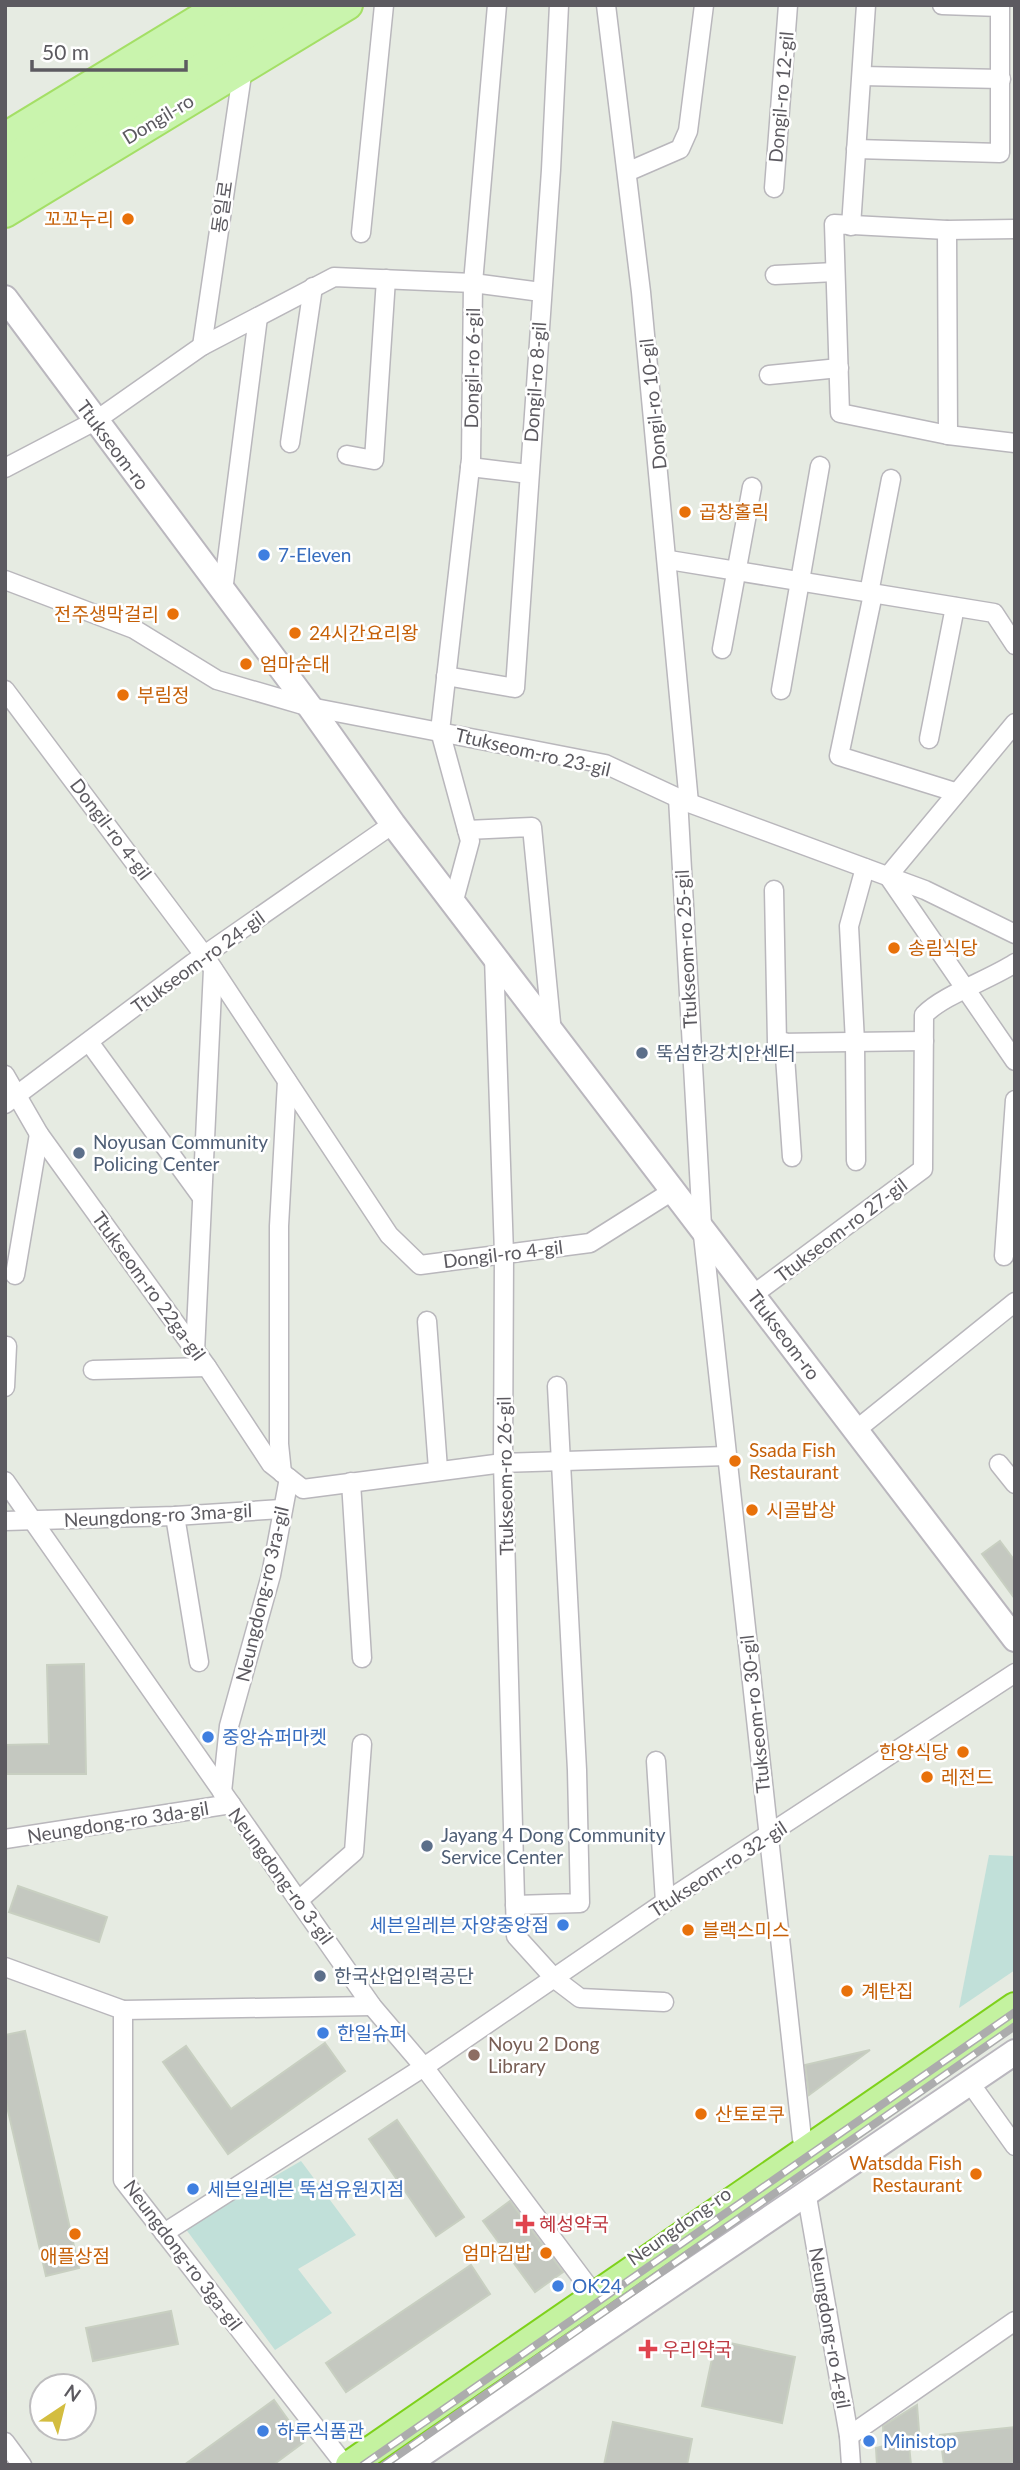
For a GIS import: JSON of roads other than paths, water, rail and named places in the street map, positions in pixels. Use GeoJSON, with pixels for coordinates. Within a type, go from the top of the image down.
{"type":"FeatureCollection","features":[{"type":"Feature","properties":{"kind":"highway"},"geometry":{"type":"LineString","coordinates":[[345,2464],[1015,2007]]}},
{"type":"Feature","properties":{"kind":"highway"},"geometry":{"type":"LineString","coordinates":[[376,2465],[1015,2024]]}},
{"type":"Feature","properties":{"kind":"main road"},"geometry":{"type":"LineString","coordinates":[[5,137],[222,5]]}},
{"type":"Feature","properties":{"kind":"main road"},"geometry":{"type":"LineString","coordinates":[[5,162],[266,5]]}},
{"type":"Feature","properties":{"kind":"main road"},"geometry":{"type":"LineString","coordinates":[[5,186],[305,5]]}},
{"type":"Feature","properties":{"kind":"main road","name":"Dongil-ro"},"geometry":{"type":"LineString","coordinates":[[5,213],[348,5]]}},
{"type":"Feature","properties":{"kind":"main road","name":"Ttukseom-ro"},"geometry":{"type":"LineString","coordinates":[[5,298],[94,421],[310,707],[453,904],[754,1294],[1015,1639]]}},
{"type":"Feature","properties":{"kind":"main road","name":"Neungdong-ro"},"geometry":{"type":"LineString","coordinates":[[345,2464],[802,2139],[1015,1992]]}},
{"type":"Feature","properties":{"kind":"main road"},"geometry":{"type":"LineString","coordinates":[[406,2465],[806,2191],[1015,2052]]}},
{"type":"Feature","properties":{"kind":"street"},"geometry":{"type":"LineString","coordinates":[[361,233],[384,5]]}},
{"type":"Feature","properties":{"kind":"street","name":"Dongil-ro 6-gil"},"geometry":{"type":"LineString","coordinates":[[440,731],[470,467],[473,283],[497,5]]}},
{"type":"Feature","properties":{"kind":"street","name":"Dongil-ro 8-gil"},"geometry":{"type":"LineString","coordinates":[[446,676],[515,688],[559,5]]}},
{"type":"Feature","properties":{"kind":"street","name":"Dongil-ro 10-gil"},"geometry":{"type":"LineString","coordinates":[[606,5],[669,560],[683,801]]}},
{"type":"Feature","properties":{"kind":"street"},"geometry":{"type":"LineString","coordinates":[[627,172],[680,149],[688,131],[704,5]]}},
{"type":"Feature","properties":{"kind":"street","name":"Dongil-ro 12-gil"},"geometry":{"type":"LineString","coordinates":[[774,188],[788,5]]}},
{"type":"Feature","properties":{"kind":"street"},"geometry":{"type":"LineString","coordinates":[[851,226],[866,5]]}},
{"type":"Feature","properties":{"kind":"street"},"geometry":{"type":"LineString","coordinates":[[856,149],[1000,153],[1000,8],[942,5]]}},
{"type":"Feature","properties":{"kind":"street","name":"동일로"},"geometry":{"type":"LineString","coordinates":[[202,346],[243,68]]}},
{"type":"Feature","properties":{"kind":"street"},"geometry":{"type":"LineString","coordinates":[[862,76],[1001,79]]}},
{"type":"Feature","properties":{"kind":"street"},"geometry":{"type":"LineString","coordinates":[[1015,229],[947,230],[834,225],[840,413],[948,435],[1015,443]]}},
{"type":"Feature","properties":{"kind":"street"},"geometry":{"type":"LineString","coordinates":[[947,230],[948,435]]}},
{"type":"Feature","properties":{"kind":"street"},"geometry":{"type":"LineString","coordinates":[[775,275],[835,272]]}},
{"type":"Feature","properties":{"kind":"street"},"geometry":{"type":"LineString","coordinates":[[5,468],[94,421],[202,346],[334,277],[473,283],[541,292]]}},
{"type":"Feature","properties":{"kind":"street"},"geometry":{"type":"LineString","coordinates":[[347,455],[374,460],[386,279]]}},
{"type":"Feature","properties":{"kind":"street"},"geometry":{"type":"LineString","coordinates":[[290,443],[313,287]]}},
{"type":"Feature","properties":{"kind":"street"},"geometry":{"type":"LineString","coordinates":[[223,591],[258,317]]}},
{"type":"Feature","properties":{"kind":"street"},"geometry":{"type":"LineString","coordinates":[[769,375],[839,368]]}},
{"type":"Feature","properties":{"kind":"street"},"geometry":{"type":"LineString","coordinates":[[781,690],[820,466]]}},
{"type":"Feature","properties":{"kind":"street"},"geometry":{"type":"LineString","coordinates":[[470,467],[529,474]]}},
{"type":"Feature","properties":{"kind":"street"},"geometry":{"type":"LineString","coordinates":[[891,479],[839,756],[955,792]]}},
{"type":"Feature","properties":{"kind":"street"},"geometry":{"type":"LineString","coordinates":[[722,649],[752,487]]}},
{"type":"Feature","properties":{"kind":"street"},"geometry":{"type":"LineString","coordinates":[[669,560],[994,613],[1015,645]]}},
{"type":"Feature","properties":{"kind":"street"},"geometry":{"type":"LineString","coordinates":[[5,580],[134,629],[217,680],[310,707]]}},
{"type":"Feature","properties":{"kind":"street"},"geometry":{"type":"LineString","coordinates":[[929,739],[956,607]]}},
{"type":"Feature","properties":{"kind":"street","name":"Dongil-ro 4-gil"},"geometry":{"type":"LineString","coordinates":[[5,691],[209,962],[389,1235],[420,1265],[590,1243],[674,1190]]}},
{"type":"Feature","properties":{"kind":"street","name":"Ttukseom-ro 23-gil"},"geometry":{"type":"LineString","coordinates":[[310,707],[605,764],[683,801],[925,890],[1015,934]]}},
{"type":"Feature","properties":{"kind":"street"},"geometry":{"type":"LineString","coordinates":[[1015,723],[888,876],[1015,1061]]}},
{"type":"Feature","properties":{"kind":"street"},"geometry":{"type":"LineString","coordinates":[[440,731],[470,841],[453,904]]}},
{"type":"Feature","properties":{"kind":"street","name":"Ttukseom-ro 25-gil"},"geometry":{"type":"LineString","coordinates":[[683,801],[702,1226]]}},
{"type":"Feature","properties":{"kind":"street","name":"Ttukseom-ro 24-gil"},"geometry":{"type":"LineString","coordinates":[[12,1099],[89,1041],[209,962],[393,824]]}},
{"type":"Feature","properties":{"kind":"street"},"geometry":{"type":"LineString","coordinates":[[467,830],[532,827],[552,1032]]}},
{"type":"Feature","properties":{"kind":"street"},"geometry":{"type":"LineString","coordinates":[[856,1161],[855,1042],[849,926],[865,868]]}},
{"type":"Feature","properties":{"kind":"street"},"geometry":{"type":"LineString","coordinates":[[774,890],[777,1043],[924,1041]]}},
{"type":"Feature","properties":{"kind":"street","name":"Ttukseom-ro 26-gil"},"geometry":{"type":"LineString","coordinates":[[494,957],[504,1254],[503,1463],[516,1936],[555,1979],[580,1998],[664,2002]]}},
{"type":"Feature","properties":{"kind":"street"},"geometry":{"type":"LineString","coordinates":[[195,1352],[209,962]]}},
{"type":"Feature","properties":{"kind":"street","name":"Ttukseom-ro 27-gil"},"geometry":{"type":"LineString","coordinates":[[754,1294],[923,1169],[924,1016],[933,1006],[1015,963]]}},
{"type":"Feature","properties":{"kind":"street"},"geometry":{"type":"LineString","coordinates":[[89,1041],[201,1196]]}},
{"type":"Feature","properties":{"kind":"street"},"geometry":{"type":"LineString","coordinates":[[784,1042],[792,1157]]}},
{"type":"Feature","properties":{"kind":"street","name":"Ttukseom-ro 22ga-gil"},"geometry":{"type":"LineString","coordinates":[[5,1075],[12,1099],[207,1367],[271,1464],[291,1480]]}},
{"type":"Feature","properties":{"kind":"street"},"geometry":{"type":"LineString","coordinates":[[287,1081],[279,1226],[279,1444],[291,1480],[351,1482],[438,1469],[503,1463],[727,1456]]}},
{"type":"Feature","properties":{"kind":"street"},"geometry":{"type":"LineString","coordinates":[[1004,1256],[1015,1100]]}},
{"type":"Feature","properties":{"kind":"street"},"geometry":{"type":"LineString","coordinates":[[15,1275],[39,1134]]}},
{"type":"Feature","properties":{"kind":"street","name":"Ttukseom-ro 30-gil"},"geometry":{"type":"LineString","coordinates":[[702,1226],[802,2139]]}},
{"type":"Feature","properties":{"kind":"street"},"geometry":{"type":"LineString","coordinates":[[856,1430],[1015,1302]]}},
{"type":"Feature","properties":{"kind":"street"},"geometry":{"type":"LineString","coordinates":[[427,1321],[438,1469]]}},
{"type":"Feature","properties":{"kind":"street"},"geometry":{"type":"LineString","coordinates":[[5,1387],[8,1346]]}},
{"type":"Feature","properties":{"kind":"street"},"geometry":{"type":"LineString","coordinates":[[93,1370],[207,1367]]}},
{"type":"Feature","properties":{"kind":"street"},"geometry":{"type":"LineString","coordinates":[[515,1905],[580,1903],[577,1770],[557,1386]]}},
{"type":"Feature","properties":{"kind":"street"},"geometry":{"type":"LineString","coordinates":[[999,1464],[1015,1484]]}},
{"type":"Feature","properties":{"kind":"street","name":"Neungdong-ro 3ra-gil"},"geometry":{"type":"LineString","coordinates":[[226,1798],[229,1726],[271,1575],[281,1509],[291,1480]]}},
{"type":"Feature","properties":{"kind":"street","name":"Neungdong-ro 3-gil"},"geometry":{"type":"LineString","coordinates":[[5,1481],[226,1798],[300,1899],[372,2006],[424,2067],[590,2289]]}},
{"type":"Feature","properties":{"kind":"street"},"geometry":{"type":"LineString","coordinates":[[351,1482],[362,1658]]}},
{"type":"Feature","properties":{"kind":"street","name":"Neungdong-ro 3ma-gil"},"geometry":{"type":"LineString","coordinates":[[35,1521],[281,1509]]}},
{"type":"Feature","properties":{"kind":"street"},"geometry":{"type":"LineString","coordinates":[[174,1516],[199,1662]]}},
{"type":"Feature","properties":{"kind":"street"},"geometry":{"type":"LineString","coordinates":[[5,1521],[35,1521]]}},
{"type":"Feature","properties":{"kind":"street","name":"Ttukseom-ro 32-gil"},"geometry":{"type":"LineString","coordinates":[[164,2233],[424,2067],[665,1902],[1015,1673]]}},
{"type":"Feature","properties":{"kind":"street"},"geometry":{"type":"LineString","coordinates":[[300,1899],[354,1852],[362,1744]]}},
{"type":"Feature","properties":{"kind":"street"},"geometry":{"type":"LineString","coordinates":[[656,1761],[665,1902]]}},
{"type":"Feature","properties":{"kind":"street","name":"Neungdong-ro 3da-gil"},"geometry":{"type":"LineString","coordinates":[[5,1839],[226,1798]]}},
{"type":"Feature","properties":{"kind":"street"},"geometry":{"type":"LineString","coordinates":[[5,1967],[123,2010],[372,2006]]}},
{"type":"Feature","properties":{"kind":"street","name":"Neungdong-ro 3ga-gil"},"geometry":{"type":"LineString","coordinates":[[123,2010],[123,2180],[345,2464]]}},
{"type":"Feature","properties":{"kind":"street"},"geometry":{"type":"LineString","coordinates":[[970,2083],[1015,2146]]}},
{"type":"Feature","properties":{"kind":"street","name":"Neungdong-ro 4-gil"},"geometry":{"type":"LineString","coordinates":[[806,2191],[852,2465]]}},
{"type":"Feature","properties":{"kind":"street"},"geometry":{"type":"LineString","coordinates":[[849,2436],[1015,2321]]}},
{"type":"Feature","properties":{"kind":"street"},"geometry":{"type":"LineString","coordinates":[[5,2442],[22,2465]]}},
{"type":"Feature","properties":{"kind":"railway"},"geometry":{"type":"LineString","coordinates":[[363,2465],[1015,2012]]}},
{"type":"Feature","properties":{"kind":"railway"},"geometry":{"type":"LineString","coordinates":[[384,2465],[1015,2026]]}},
{"type":"Feature","properties":{"kind":"place","name":"꼬꼬누리"},"geometry":{"type":"Point","coordinates":[128,219]}},
{"type":"Feature","properties":{"kind":"place","name":"곱창홀릭"},"geometry":{"type":"Point","coordinates":[685,512]}},
{"type":"Feature","properties":{"kind":"place","name":"7-Eleven"},"geometry":{"type":"Point","coordinates":[264,555]}},
{"type":"Feature","properties":{"kind":"place","name":"전주생막걸리"},"geometry":{"type":"Point","coordinates":[173,614]}},
{"type":"Feature","properties":{"kind":"place","name":"24시간요리왕"},"geometry":{"type":"Point","coordinates":[295,633]}},
{"type":"Feature","properties":{"kind":"place","name":"엄마순대"},"geometry":{"type":"Point","coordinates":[246,664]}},
{"type":"Feature","properties":{"kind":"place","name":"부림정"},"geometry":{"type":"Point","coordinates":[123,695]}},
{"type":"Feature","properties":{"kind":"place","name":"송림식당"},"geometry":{"type":"Point","coordinates":[894,948]}},
{"type":"Feature","properties":{"kind":"place","name":"뚝섬한강치안센터"},"geometry":{"type":"Point","coordinates":[642,1053]}},
{"type":"Feature","properties":{"kind":"place","name":"Noyusan Community Policing Center"},"geometry":{"type":"Point","coordinates":[79,1153]}},
{"type":"Feature","properties":{"kind":"place","name":"Ssada Fish Restaurant"},"geometry":{"type":"Point","coordinates":[735,1461]}},
{"type":"Feature","properties":{"kind":"place","name":"시골밥상"},"geometry":{"type":"Point","coordinates":[752,1510]}},
{"type":"Feature","properties":{"kind":"place","name":"중앙슈퍼마켓"},"geometry":{"type":"Point","coordinates":[208,1737]}},
{"type":"Feature","properties":{"kind":"place","name":"한양식당"},"geometry":{"type":"Point","coordinates":[963,1752]}},
{"type":"Feature","properties":{"kind":"place","name":"레전드"},"geometry":{"type":"Point","coordinates":[927,1777]}},
{"type":"Feature","properties":{"kind":"place","name":"Jayang 4 Dong Community Service Center"},"geometry":{"type":"Point","coordinates":[427,1846]}},
{"type":"Feature","properties":{"kind":"place","name":"세븐일레븐 자양중앙점"},"geometry":{"type":"Point","coordinates":[563,1925]}},
{"type":"Feature","properties":{"kind":"place","name":"블랙스미스"},"geometry":{"type":"Point","coordinates":[688,1930]}},
{"type":"Feature","properties":{"kind":"place","name":"한국산업인력공단"},"geometry":{"type":"Point","coordinates":[320,1976]}},
{"type":"Feature","properties":{"kind":"place","name":"계탄집"},"geometry":{"type":"Point","coordinates":[847,1991]}},
{"type":"Feature","properties":{"kind":"place","name":"한일슈퍼"},"geometry":{"type":"Point","coordinates":[323,2033]}},
{"type":"Feature","properties":{"kind":"place","name":"Noyu 2 Dong Library"},"geometry":{"type":"Point","coordinates":[474,2055]}},
{"type":"Feature","properties":{"kind":"place","name":"산토로쿠"},"geometry":{"type":"Point","coordinates":[701,2114]}},
{"type":"Feature","properties":{"kind":"place","name":"Watsdda Fish Restaurant"},"geometry":{"type":"Point","coordinates":[976,2174]}},
{"type":"Feature","properties":{"kind":"place","name":"세븐일레븐 뚝섬유원지점"},"geometry":{"type":"Point","coordinates":[193,2189]}},
{"type":"Feature","properties":{"kind":"place","name":"혜성약국"},"geometry":{"type":"Point","coordinates":[525,2224]}},
{"type":"Feature","properties":{"kind":"place","name":"애플상점"},"geometry":{"type":"Point","coordinates":[75,2234]}},
{"type":"Feature","properties":{"kind":"place","name":"엄마김밥"},"geometry":{"type":"Point","coordinates":[546,2253]}},
{"type":"Feature","properties":{"kind":"place","name":"OK24"},"geometry":{"type":"Point","coordinates":[558,2286]}},
{"type":"Feature","properties":{"kind":"place","name":"우리약국"},"geometry":{"type":"Point","coordinates":[648,2349]}},
{"type":"Feature","properties":{"kind":"place","name":"하루식품관"},"geometry":{"type":"Point","coordinates":[263,2431]}},
{"type":"Feature","properties":{"kind":"place","name":"Ministop"},"geometry":{"type":"Point","coordinates":[869,2441]}}]}
